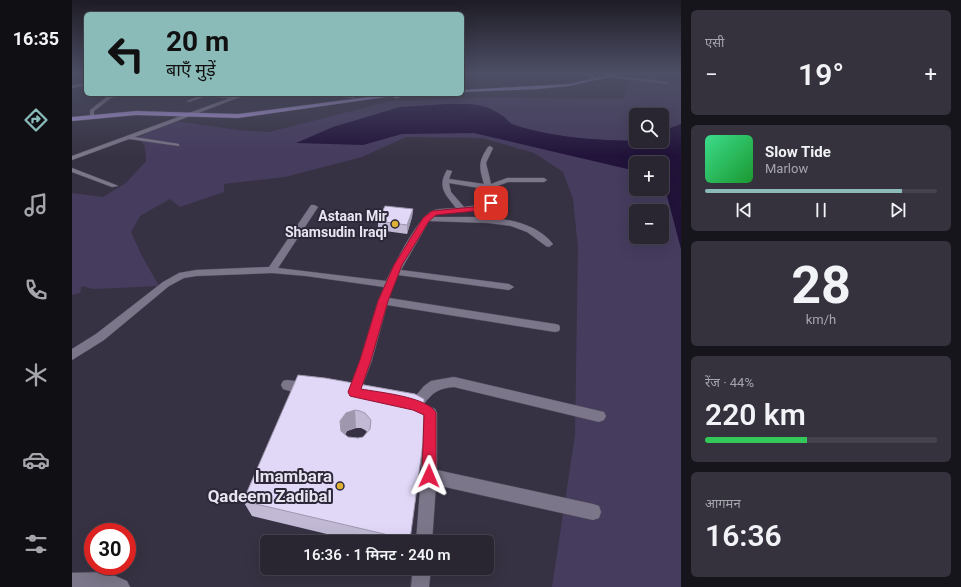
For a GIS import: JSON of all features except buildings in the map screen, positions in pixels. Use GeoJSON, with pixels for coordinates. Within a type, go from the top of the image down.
{"type":"FeatureCollection","features":[{"type":"Feature","properties":{"kind":"main road"},"geometry":{"type":"LineString","coordinates":[[72,119],[126,114],[239,118],[336,101]]}},
{"type":"Feature","properties":{"kind":"street"},"geometry":{"type":"LineString","coordinates":[[92,116],[92,111],[104,101]]}},
{"type":"Feature","properties":{"kind":"street"},"geometry":{"type":"LineString","coordinates":[[72,158],[227,101]]}},
{"type":"Feature","properties":{"kind":"street"},"geometry":{"type":"LineString","coordinates":[[129,137],[145,141],[177,145]]}},
{"type":"Feature","properties":{"kind":"street"},"geometry":{"type":"LineString","coordinates":[[339,391],[360,394],[366,360],[383,301],[403,255],[420,231],[426,219],[434,213],[485,208],[491,203],[483,165],[484,158],[490,148]]}},
{"type":"Feature","properties":{"kind":"street"},"geometry":{"type":"LineString","coordinates":[[72,170],[114,186]]}},
{"type":"Feature","properties":{"kind":"street"},"geometry":{"type":"LineString","coordinates":[[449,172],[445,180],[445,185],[448,192],[462,210]]}},
{"type":"Feature","properties":{"kind":"street"},"geometry":{"type":"LineString","coordinates":[[445,180],[488,187],[507,180],[544,180]]}},
{"type":"Feature","properties":{"kind":"street"},"geometry":{"type":"LineString","coordinates":[[272,270],[314,207]]}},
{"type":"Feature","properties":{"kind":"street"},"geometry":{"type":"LineString","coordinates":[[426,219],[511,224],[523,227],[549,244]]}},
{"type":"Feature","properties":{"kind":"street"},"geometry":{"type":"LineString","coordinates":[[72,355],[100,337],[166,284],[182,275],[196,273],[272,270],[306,273],[390,285]]}},
{"type":"Feature","properties":{"kind":"street"},"geometry":{"type":"LineString","coordinates":[[395,272],[509,287]]}},
{"type":"Feature","properties":{"kind":"street"},"geometry":{"type":"LineString","coordinates":[[383,301],[555,328]]}},
{"type":"Feature","properties":{"kind":"street"},"geometry":{"type":"LineString","coordinates":[[416,405],[429,388],[439,383],[454,382],[599,416]]}},
{"type":"Feature","properties":{"kind":"street"},"geometry":{"type":"LineString","coordinates":[[287,385],[317,388]]}},
{"type":"Feature","properties":{"kind":"street"},"geometry":{"type":"LineString","coordinates":[[401,402],[416,405],[430,413],[429,476],[425,535]]}},
{"type":"Feature","properties":{"kind":"street"},"geometry":{"type":"LineString","coordinates":[[429,476],[593,512]]}},
{"type":"Feature","properties":{"kind":"street"},"geometry":{"type":"LineString","coordinates":[[420,587],[421,575]]}},
{"type":"Feature","properties":{"kind":"street"},"geometry":{"type":"LineString","coordinates":[[72,582],[106,581],[121,587]]}},
{"type":"Feature","properties":{"kind":"shaded area"},"geometry":{"type":"Polygon","coordinates":[[[389,101],[681,101],[681,587],[552,587],[575,435],[578,248],[573,199],[563,172],[534,153],[482,138],[406,137],[362,157],[285,177],[224,184],[224,192],[180,207],[170,199],[140,216],[131,232],[142,256],[159,286],[93,289],[82,286],[80,293],[72,295],[72,193],[103,197],[126,183],[146,161],[145,147],[138,137],[175,121],[238,130],[269,132],[389,101]]]}},
{"type":"Feature","properties":{"kind":"shaded area"},"geometry":{"type":"Polygon","coordinates":[[[448,104],[470,104],[483,106],[496,111],[510,123],[532,130],[569,137],[629,141],[629,148],[669,148],[669,128],[681,124],[681,249],[667,196],[669,196],[669,156],[629,156],[629,169],[474,133],[402,134],[363,145],[296,143],[333,127],[400,107],[448,104]]]}},
{"type":"Feature","properties":{"kind":"place","name":"Astaan Mir Shamsudin Iraqi"},"geometry":{"type":"Point","coordinates":[395,224]}},
{"type":"Feature","properties":{"kind":"place","name":"Imambara Qadeem Zadibal"},"geometry":{"type":"Point","coordinates":[340,486]}},
{"type":"Feature","properties":{"kind":"route"},"geometry":{"type":"LineString","coordinates":[[429,476],[430,413],[416,405],[354,392],[366,360],[383,301],[403,255],[420,231],[426,219],[434,213],[485,208],[491,203]]}}]}
